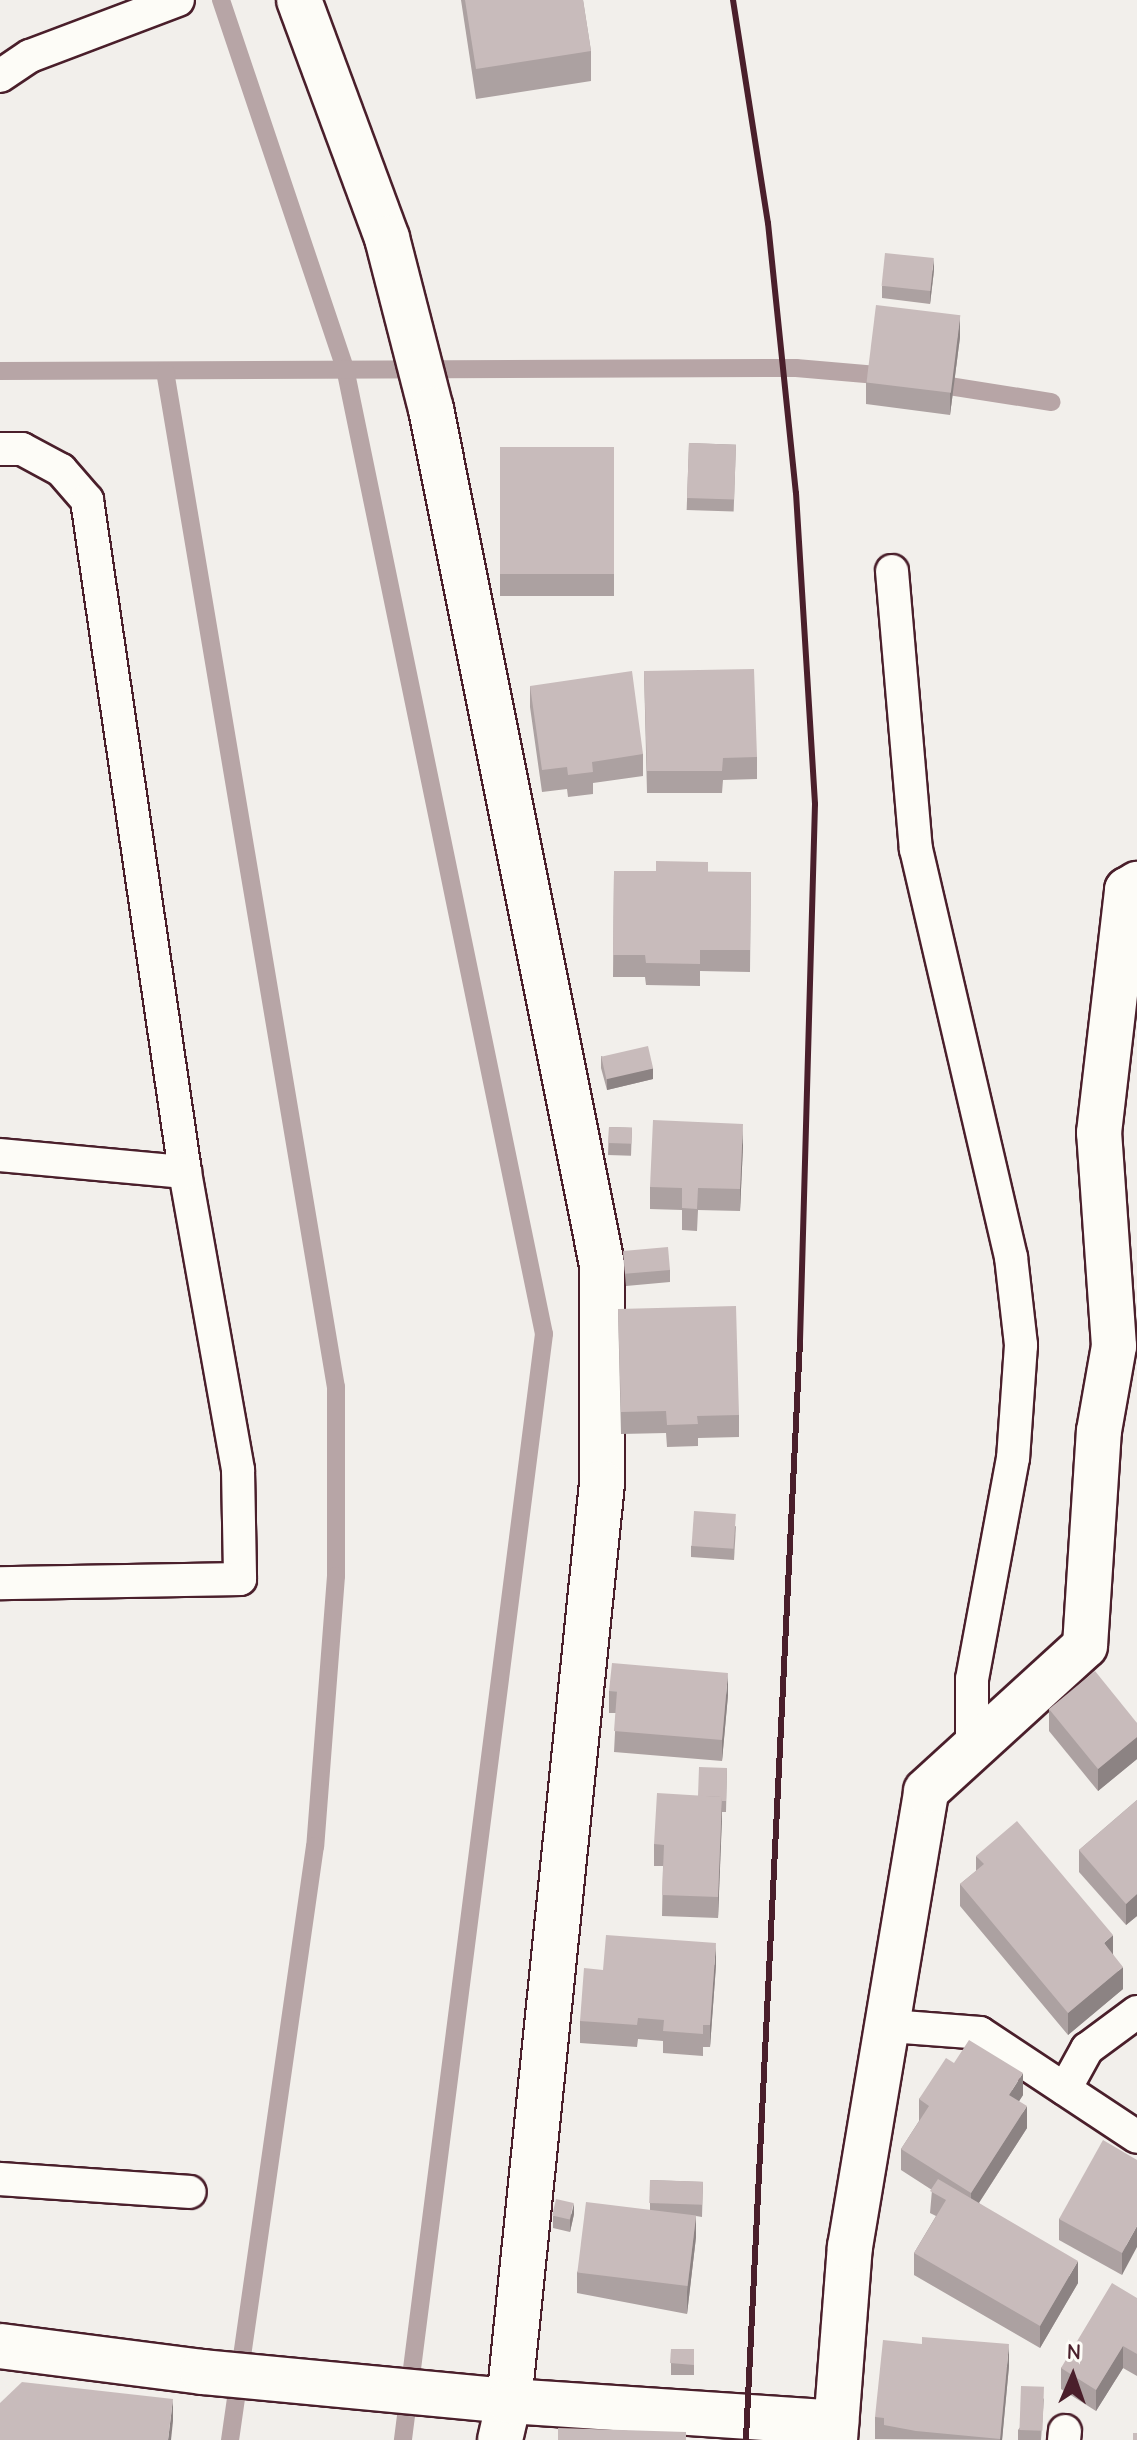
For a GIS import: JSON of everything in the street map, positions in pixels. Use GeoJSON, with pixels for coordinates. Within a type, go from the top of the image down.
{"type":"FeatureCollection","features":[{"type":"Feature","properties":{"kind":"street"},"geometry":{"type":"LineString","coordinates":[[299,0],[387,238],[431,409],[602,1265],[602,1483],[504,2421]]}},
{"type":"Feature","properties":{"kind":"street"},"geometry":{"type":"LineString","coordinates":[[0,2346],[202,2372],[439,2395],[504,2421],[836,2432],[850,2247],[890,2026],[926,1791],[1085,1646],[1099,1431],[1114,1346],[1099,1133],[1127,890],[1137,884]]}},
{"type":"Feature","properties":{"kind":"lane"},"geometry":{"type":"LineString","coordinates":[[0,76],[30,56],[178,0]]}},
{"type":"Feature","properties":{"kind":"lane"},"geometry":{"type":"LineString","coordinates":[[0,449],[22,449],[61,470],[87,500],[185,1172],[238,1470],[240,1579],[0,1583]]}},
{"type":"Feature","properties":{"kind":"lane"},"geometry":{"type":"LineString","coordinates":[[892,571],[916,849],[1011,1257],[1021,1345],[1013,1458],[972,1679],[972,1748]]}},
{"type":"Feature","properties":{"kind":"lane"},"geometry":{"type":"LineString","coordinates":[[0,1155],[185,1172]]}},
{"type":"Feature","properties":{"kind":"lane"},"geometry":{"type":"LineString","coordinates":[[1065,2089],[1087,2049],[1137,2012]]}},
{"type":"Feature","properties":{"kind":"lane"},"geometry":{"type":"LineString","coordinates":[[890,2026],[980,2033],[1137,2137]]}},
{"type":"Feature","properties":{"kind":"lane"},"geometry":{"type":"LineString","coordinates":[[0,2179],[190,2192]]}},
{"type":"Feature","properties":{"kind":"building"},"geometry":{"type":"Polygon","coordinates":[[[465,0],[583,0],[591,51],[476,69],[465,0]]]}},
{"type":"Feature","properties":{"kind":"building"},"geometry":{"type":"Polygon","coordinates":[[[885,253],[934,258],[930,291],[882,286],[885,253]]]}},
{"type":"Feature","properties":{"kind":"building"},"geometry":{"type":"Polygon","coordinates":[[[876,305],[960,315],[951,393],[866,382],[876,305]]]}},
{"type":"Feature","properties":{"kind":"building"},"geometry":{"type":"Polygon","coordinates":[[[689,443],[736,445],[734,500],[687,498],[689,443]]]}},
{"type":"Feature","properties":{"kind":"building"},"geometry":{"type":"Polygon","coordinates":[[[500,447],[614,447],[614,574],[500,574],[500,447]]]}},
{"type":"Feature","properties":{"kind":"building"},"geometry":{"type":"Polygon","coordinates":[[[754,669],[757,757],[723,758],[722,771],[647,771],[644,671],[754,669]]]}},
{"type":"Feature","properties":{"kind":"building"},"geometry":{"type":"Polygon","coordinates":[[[632,671],[643,754],[592,762],[593,772],[568,775],[567,767],[542,770],[530,686],[632,671]]]}},
{"type":"Feature","properties":{"kind":"building"},"geometry":{"type":"Polygon","coordinates":[[[656,861],[708,862],[708,872],[751,872],[750,950],[700,950],[700,964],[646,963],[645,955],[613,955],[614,871],[656,871],[656,861]]]}},
{"type":"Feature","properties":{"kind":"building"},"geometry":{"type":"Polygon","coordinates":[[[648,1046],[653,1068],[606,1079],[601,1057],[648,1046]]]}},
{"type":"Feature","properties":{"kind":"building"},"geometry":{"type":"Polygon","coordinates":[[[653,1120],[743,1124],[740,1189],[698,1188],[697,1209],[682,1208],[682,1188],[650,1187],[653,1120]]]}},
{"type":"Feature","properties":{"kind":"building"},"geometry":{"type":"Polygon","coordinates":[[[609,1127],[632,1128],[631,1144],[608,1143],[609,1127]]]}},
{"type":"Feature","properties":{"kind":"building"},"geometry":{"type":"Polygon","coordinates":[[[668,1247],[670,1270],[625,1274],[623,1251],[668,1247]]]}},
{"type":"Feature","properties":{"kind":"building"},"geometry":{"type":"Polygon","coordinates":[[[736,1306],[739,1415],[697,1416],[698,1424],[667,1425],[666,1411],[621,1412],[618,1309],[736,1306]]]}},
{"type":"Feature","properties":{"kind":"building"},"geometry":{"type":"Polygon","coordinates":[[[694,1511],[736,1514],[733,1549],[692,1546],[694,1511]]]}},
{"type":"Feature","properties":{"kind":"building"},"geometry":{"type":"Polygon","coordinates":[[[612,1663],[728,1673],[722,1740],[614,1731],[617,1691],[609,1691],[612,1663]]]}},
{"type":"Feature","properties":{"kind":"building"},"geometry":{"type":"Polygon","coordinates":[[[1095,1671],[1137,1723],[1137,1737],[1098,1769],[1049,1709],[1095,1671]]]}},
{"type":"Feature","properties":{"kind":"building"},"geometry":{"type":"Polygon","coordinates":[[[699,1767],[727,1768],[726,1801],[722,1801],[722,1797],[698,1796],[699,1767]]]}},
{"type":"Feature","properties":{"kind":"building"},"geometry":{"type":"Polygon","coordinates":[[[657,1793],[722,1797],[718,1897],[662,1895],[664,1845],[654,1844],[657,1793]]]}},
{"type":"Feature","properties":{"kind":"building"},"geometry":{"type":"Polygon","coordinates":[[[1137,1800],[1137,1894],[1126,1904],[1079,1850],[1137,1800]]]}},
{"type":"Feature","properties":{"kind":"building"},"geometry":{"type":"Polygon","coordinates":[[[1017,1821],[1113,1935],[1104,1943],[1123,1967],[1068,2013],[960,1884],[984,1864],[976,1856],[1017,1821]]]}},
{"type":"Feature","properties":{"kind":"building"},"geometry":{"type":"Polygon","coordinates":[[[606,1935],[716,1943],[710,2025],[703,2025],[703,2034],[663,2031],[664,2020],[638,2018],[637,2025],[580,2021],[584,1968],[603,1970],[606,1935]]]}},
{"type":"Feature","properties":{"kind":"building"},"geometry":{"type":"Polygon","coordinates":[[[969,2040],[1023,2073],[1009,2095],[1027,2106],[971,2193],[901,2149],[929,2106],[919,2099],[946,2058],[954,2063],[969,2040]]]}},
{"type":"Feature","properties":{"kind":"building"},"geometry":{"type":"Polygon","coordinates":[[[1103,2140],[1137,2160],[1137,2226],[1122,2253],[1059,2219],[1103,2140]]]}},
{"type":"Feature","properties":{"kind":"building"},"geometry":{"type":"Polygon","coordinates":[[[938,2179],[1078,2261],[1040,2326],[914,2253],[946,2200],[930,2191],[938,2179]]]}},
{"type":"Feature","properties":{"kind":"building"},"geometry":{"type":"Polygon","coordinates":[[[650,2180],[703,2182],[702,2205],[649,2203],[650,2180]]]}},
{"type":"Feature","properties":{"kind":"building"},"geometry":{"type":"Polygon","coordinates":[[[556,2199],[574,2203],[570,2220],[552,2216],[556,2199]]]}},
{"type":"Feature","properties":{"kind":"building"},"geometry":{"type":"Polygon","coordinates":[[[586,2202],[696,2216],[688,2286],[577,2272],[586,2202]]]}},
{"type":"Feature","properties":{"kind":"building"},"geometry":{"type":"Polygon","coordinates":[[[1112,2283],[1137,2298],[1137,2354],[1123,2346],[1096,2390],[1061,2368],[1112,2283]]]}},
{"type":"Feature","properties":{"kind":"building"},"geometry":{"type":"Polygon","coordinates":[[[922,2337],[1009,2344],[1000,2439],[916,2431],[884,2425],[884,2418],[875,2417],[883,2340],[922,2344],[922,2337]]]}},
{"type":"Feature","properties":{"kind":"building"},"geometry":{"type":"Polygon","coordinates":[[[671,2349],[694,2349],[694,2365],[670,2363],[671,2349]]]}},
{"type":"Feature","properties":{"kind":"building"},"geometry":{"type":"Polygon","coordinates":[[[22,2382],[173,2399],[168,2440],[0,2440],[0,2403],[22,2382]]]}},
{"type":"Feature","properties":{"kind":"building"},"geometry":{"type":"Polygon","coordinates":[[[1021,2386],[1044,2387],[1042,2431],[1019,2430],[1021,2386]]]}},
{"type":"Feature","properties":{"kind":"building"},"geometry":{"type":"Polygon","coordinates":[[[558,2428],[686,2432],[686,2440],[558,2440],[558,2428]]]}},
{"type":"Feature","properties":{"kind":"waterway"},"geometry":{"type":"LineString","coordinates":[[221,0],[345,368],[544,1334],[403,2440]]}},
{"type":"Feature","properties":{"kind":"waterway"},"geometry":{"type":"LineString","coordinates":[[0,371],[796,368],[889,376]]}},
{"type":"Feature","properties":{"kind":"waterway"},"geometry":{"type":"LineString","coordinates":[[165,371],[336,1387],[336,1576],[315,1846],[230,2440]]}},
{"type":"Feature","properties":{"kind":"waterway"},"geometry":{"type":"LineString","coordinates":[[930,383],[1052,402]]}},
{"type":"Feature","properties":{"kind":"railway"},"geometry":{"type":"LineString","coordinates":[[733,0],[768,223],[796,493],[815,804],[800,1342],[746,2440]]}}]}
